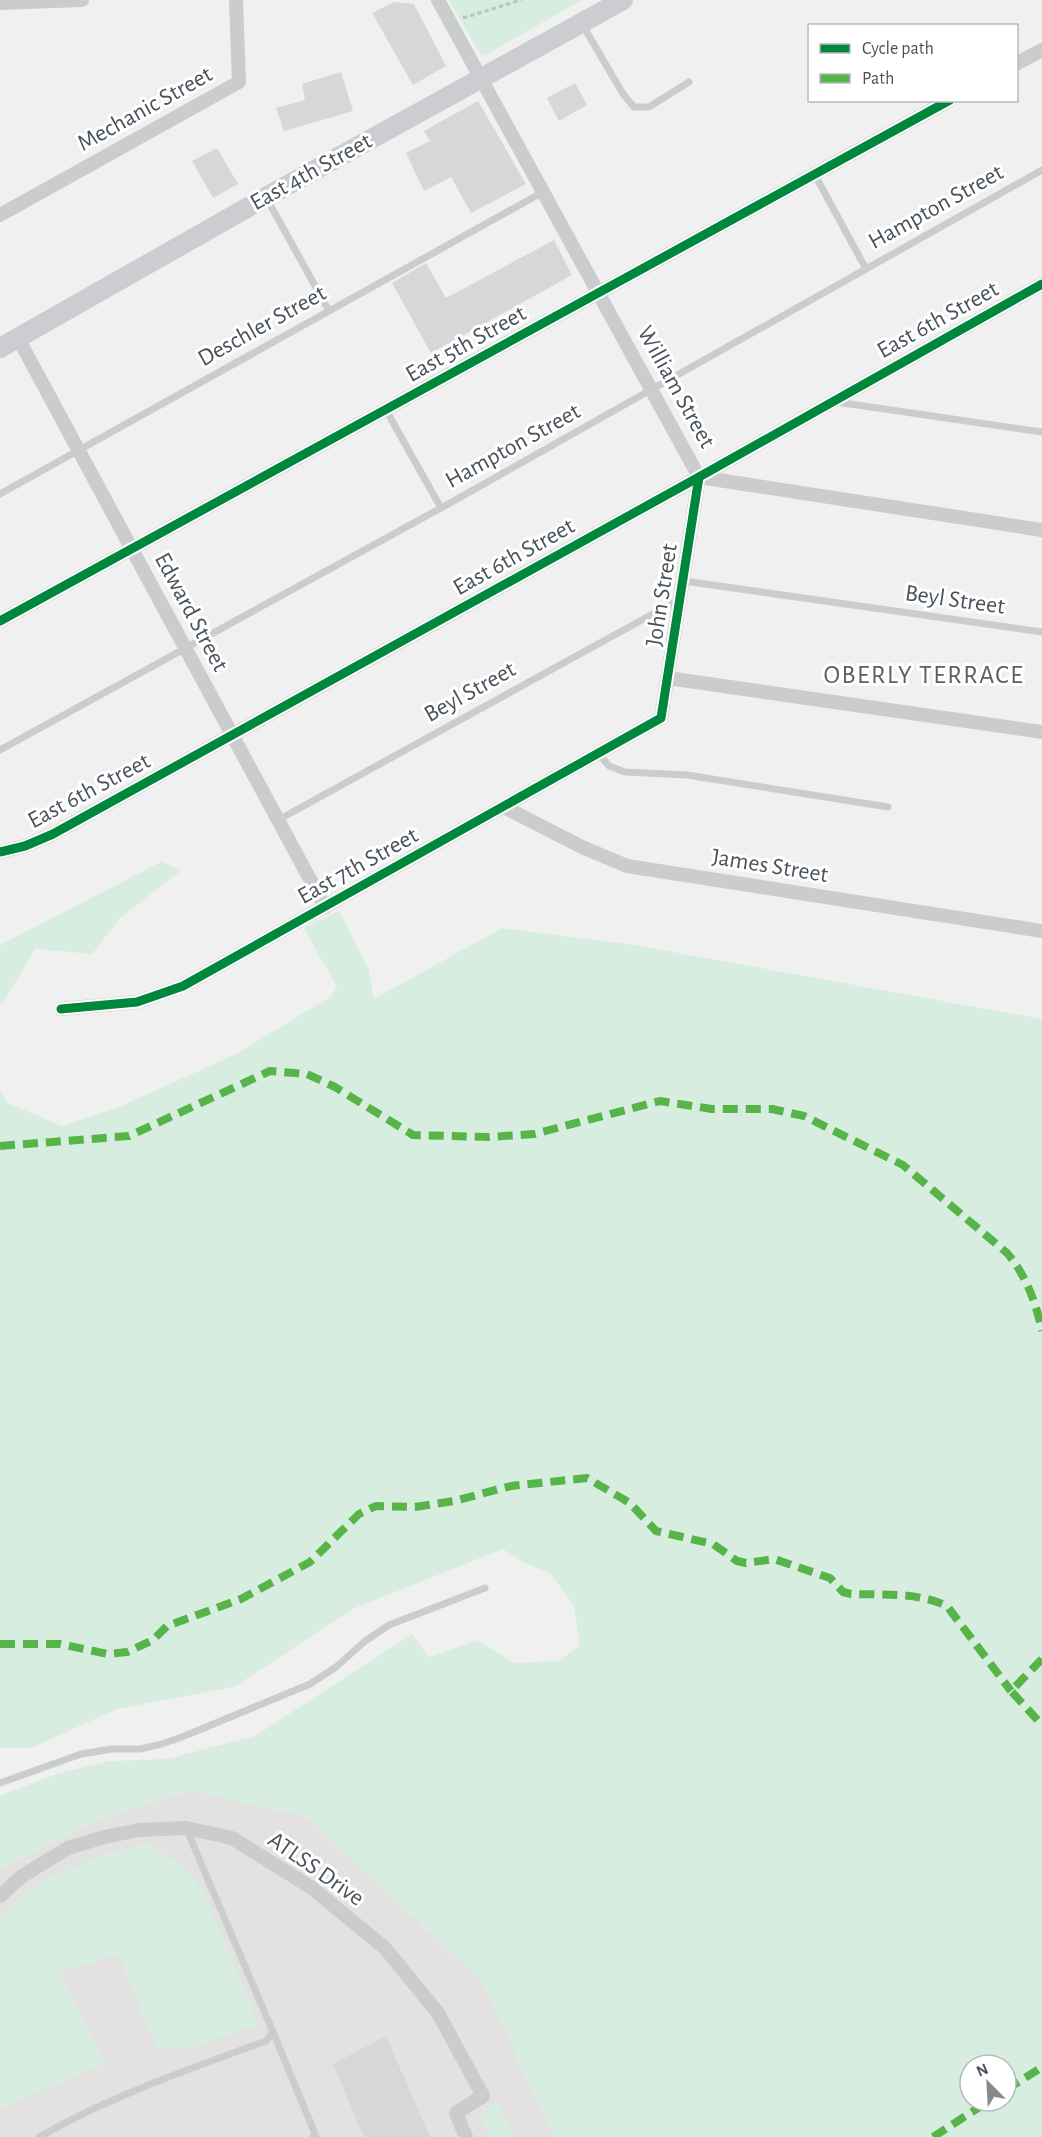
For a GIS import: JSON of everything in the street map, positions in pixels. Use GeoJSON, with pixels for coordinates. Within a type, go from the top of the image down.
{"type":"FeatureCollection","features":[{"type":"Feature","properties":{"kind":"main road","name":"East 4th Street"},"geometry":{"type":"LineString","coordinates":[[0,348],[266,197],[623,0]]}},
{"type":"Feature","properties":{"kind":"street"},"geometry":{"type":"LineString","coordinates":[[0,3],[82,0]]}},
{"type":"Feature","properties":{"kind":"street","name":"Mechanic Street"},"geometry":{"type":"LineString","coordinates":[[0,214],[239,82],[236,0]]}},
{"type":"Feature","properties":{"kind":"street","name":"William Street"},"geometry":{"type":"LineString","coordinates":[[438,0],[699,477],[1042,530]]}},
{"type":"Feature","properties":{"kind":"street"},"geometry":{"type":"LineString","coordinates":[[1018,63],[1042,50]]}},
{"type":"Feature","properties":{"kind":"street","name":"East 5th Street"},"geometry":{"type":"LineString","coordinates":[[0,621],[946,102]]}},
{"type":"Feature","properties":{"kind":"street","name":"East 6th Street"},"geometry":{"type":"LineString","coordinates":[[0,852],[25,846],[53,834],[699,477],[1042,284]]}},
{"type":"Feature","properties":{"kind":"street","name":"Edward Street"},"geometry":{"type":"LineString","coordinates":[[18,338],[325,907]]}},
{"type":"Feature","properties":{"kind":"street","name":"John Street"},"geometry":{"type":"LineString","coordinates":[[661,718],[699,477]]}},
{"type":"Feature","properties":{"kind":"street"},"geometry":{"type":"LineString","coordinates":[[668,678],[1042,732]]}},
{"type":"Feature","properties":{"kind":"street","name":"East 7th Street"},"geometry":{"type":"LineString","coordinates":[[61,1009],[127,1004],[168,993],[661,718]]}},
{"type":"Feature","properties":{"kind":"street","name":"James Street"},"geometry":{"type":"LineString","coordinates":[[504,807],[582,847],[627,866],[1042,931]]}},
{"type":"Feature","properties":{"kind":"street","name":"ATLSS Drive"},"geometry":{"type":"LineString","coordinates":[[0,1896],[22,1876],[68,1848],[104,1837],[139,1830],[186,1828],[232,1838],[312,1888],[385,1948],[438,2013],[483,2096],[456,2113],[466,2137]]}},
{"type":"Feature","properties":{"kind":"lane"},"geometry":{"type":"LineString","coordinates":[[582,24],[623,94],[634,107],[649,107],[689,82]]}},
{"type":"Feature","properties":{"kind":"lane","name":"Hampton Street"},"geometry":{"type":"LineString","coordinates":[[0,750],[441,508],[1042,170]]}},
{"type":"Feature","properties":{"kind":"lane"},"geometry":{"type":"LineString","coordinates":[[814,175],[866,268]]}},
{"type":"Feature","properties":{"kind":"lane","name":"Deschler Street"},"geometry":{"type":"LineString","coordinates":[[0,494],[543,192]]}},
{"type":"Feature","properties":{"kind":"lane"},"geometry":{"type":"LineString","coordinates":[[266,197],[329,311]]}},
{"type":"Feature","properties":{"kind":"lane"},"geometry":{"type":"LineString","coordinates":[[833,402],[1042,432]]}},
{"type":"Feature","properties":{"kind":"lane"},"geometry":{"type":"LineString","coordinates":[[386,410],[441,508]]}},
{"type":"Feature","properties":{"kind":"lane","name":"Beyl Street"},"geometry":{"type":"LineString","coordinates":[[684,581],[1042,632]]}},
{"type":"Feature","properties":{"kind":"lane","name":"Beyl Street"},"geometry":{"type":"LineString","coordinates":[[278,820],[681,599]]}},
{"type":"Feature","properties":{"kind":"lane"},"geometry":{"type":"LineString","coordinates":[[598,754],[609,766],[625,772],[687,775],[888,807]]}},
{"type":"Feature","properties":{"kind":"lane"},"geometry":{"type":"LineString","coordinates":[[0,1783],[81,1754],[112,1749],[140,1749],[187,1735],[310,1684],[336,1667],[364,1642],[389,1625],[485,1588]]}},
{"type":"Feature","properties":{"kind":"lane"},"geometry":{"type":"LineString","coordinates":[[186,1828],[316,2136],[313,2137]]}},
{"type":"Feature","properties":{"kind":"lane"},"geometry":{"type":"LineString","coordinates":[[39,2137],[69,2120],[175,2074],[266,2041],[273,2032]]}},
{"type":"Feature","properties":{"kind":"path"},"geometry":{"type":"LineString","coordinates":[[450,22],[521,0]]}},
{"type":"Feature","properties":{"kind":"shaded area"},"geometry":{"type":"Polygon","coordinates":[[[190,1790],[305,1816],[482,1981],[554,2137],[0,2137],[0,1869],[90,1823],[190,1790]]]}},
{"type":"Feature","properties":{"kind":"green space"},"geometry":{"type":"Polygon","coordinates":[[[449,0],[582,0],[482,57],[449,0]]]}},
{"type":"Feature","properties":{"kind":"green space"},"geometry":{"type":"Polygon","coordinates":[[[161,862],[182,870],[120,918],[92,954],[35,949],[5,999],[0,1003],[0,945],[161,862]]]}},
{"type":"Feature","properties":{"kind":"green space"},"geometry":{"type":"Polygon","coordinates":[[[339,911],[369,970],[374,999],[502,928],[634,945],[1042,1019],[1042,2137],[554,2137],[482,1981],[305,1816],[190,1790],[90,1823],[0,1869],[0,1796],[56,1774],[110,1761],[167,1759],[255,1736],[412,1634],[429,1657],[478,1640],[514,1663],[559,1661],[580,1645],[574,1606],[550,1573],[524,1563],[503,1549],[355,1608],[234,1687],[117,1709],[31,1748],[0,1748],[0,1092],[8,1103],[62,1126],[119,1107],[236,1054],[330,997],[337,987],[304,928],[339,911]]]}},
{"type":"Feature","properties":{"kind":"green space"},"geometry":{"type":"Polygon","coordinates":[[[149,1843],[185,1868],[204,1892],[259,2024],[188,2049],[157,2048],[118,1955],[59,1972],[105,2064],[0,2108],[0,1920],[37,1884],[101,1855],[149,1843]]]}},
{"type":"Feature","properties":{"kind":"green space"},"geometry":{"type":"Polygon","coordinates":[[[497,2101],[514,2137],[490,2137],[479,2113],[497,2101]]]}},
{"type":"Feature","properties":{"kind":"building"},"geometry":{"type":"Polygon","coordinates":[[[394,2],[414,4],[446,66],[413,85],[372,13],[394,2]]]}},
{"type":"Feature","properties":{"kind":"building"},"geometry":{"type":"Polygon","coordinates":[[[341,72],[353,111],[284,131],[276,108],[305,100],[302,84],[341,72]]]}},
{"type":"Feature","properties":{"kind":"building"},"geometry":{"type":"Polygon","coordinates":[[[575,83],[587,105],[559,121],[547,98],[575,83]]]}},
{"type":"Feature","properties":{"kind":"building"},"geometry":{"type":"Polygon","coordinates":[[[478,101],[526,184],[471,213],[451,177],[424,191],[406,153],[430,141],[424,131],[478,101]]]}},
{"type":"Feature","properties":{"kind":"building"},"geometry":{"type":"Polygon","coordinates":[[[217,148],[238,184],[213,198],[192,161],[217,148]]]}},
{"type":"Feature","properties":{"kind":"building"},"geometry":{"type":"Polygon","coordinates":[[[554,240],[572,275],[431,353],[392,283],[426,263],[446,298],[554,240]]]}},
{"type":"Feature","properties":{"kind":"building"},"geometry":{"type":"Polygon","coordinates":[[[386,2036],[430,2137],[364,2137],[333,2064],[386,2036]]]}},
{"type":"Feature","properties":{"kind":"marked path"},"geometry":{"type":"LineString","coordinates":[[0,1146],[129,1136],[270,1071],[307,1074],[335,1087],[413,1135],[489,1137],[534,1134],[660,1101],[712,1109],[772,1109],[804,1116],[903,1165],[1007,1253],[1020,1271],[1029,1290],[1042,1331]]}},
{"type":"Feature","properties":{"kind":"marked path"},"geometry":{"type":"LineString","coordinates":[[0,1644],[60,1644],[108,1654],[127,1652],[153,1640],[167,1626],[241,1599],[310,1562],[359,1514],[376,1506],[415,1507],[454,1501],[511,1486],[587,1478],[630,1503],[656,1531],[713,1544],[737,1561],[746,1563],[774,1559],[830,1578],[843,1592],[912,1596],[947,1606],[1011,1691]]}},
{"type":"Feature","properties":{"kind":"marked path"},"geometry":{"type":"LineString","coordinates":[[1042,1659],[1011,1691],[1042,1725]]}},
{"type":"Feature","properties":{"kind":"marked path"},"geometry":{"type":"LineString","coordinates":[[1018,2082],[1042,2067]]}},
{"type":"Feature","properties":{"kind":"marked path"},"geometry":{"type":"LineString","coordinates":[[933,2137],[970,2113]]}},
{"type":"Feature","properties":{"kind":"cycle path"},"geometry":{"type":"LineString","coordinates":[[0,621],[946,102]]}},
{"type":"Feature","properties":{"kind":"cycle path"},"geometry":{"type":"LineString","coordinates":[[0,852],[25,846],[53,834],[699,477],[1042,284]]}},
{"type":"Feature","properties":{"kind":"cycle path"},"geometry":{"type":"LineString","coordinates":[[61,1009],[137,1002],[183,986],[661,718],[699,477]]}},
{"type":"Feature","properties":{"kind":"district","name":"OBERLY TERRACE"},"geometry":{"type":"Point","coordinates":[924,675]}}]}
